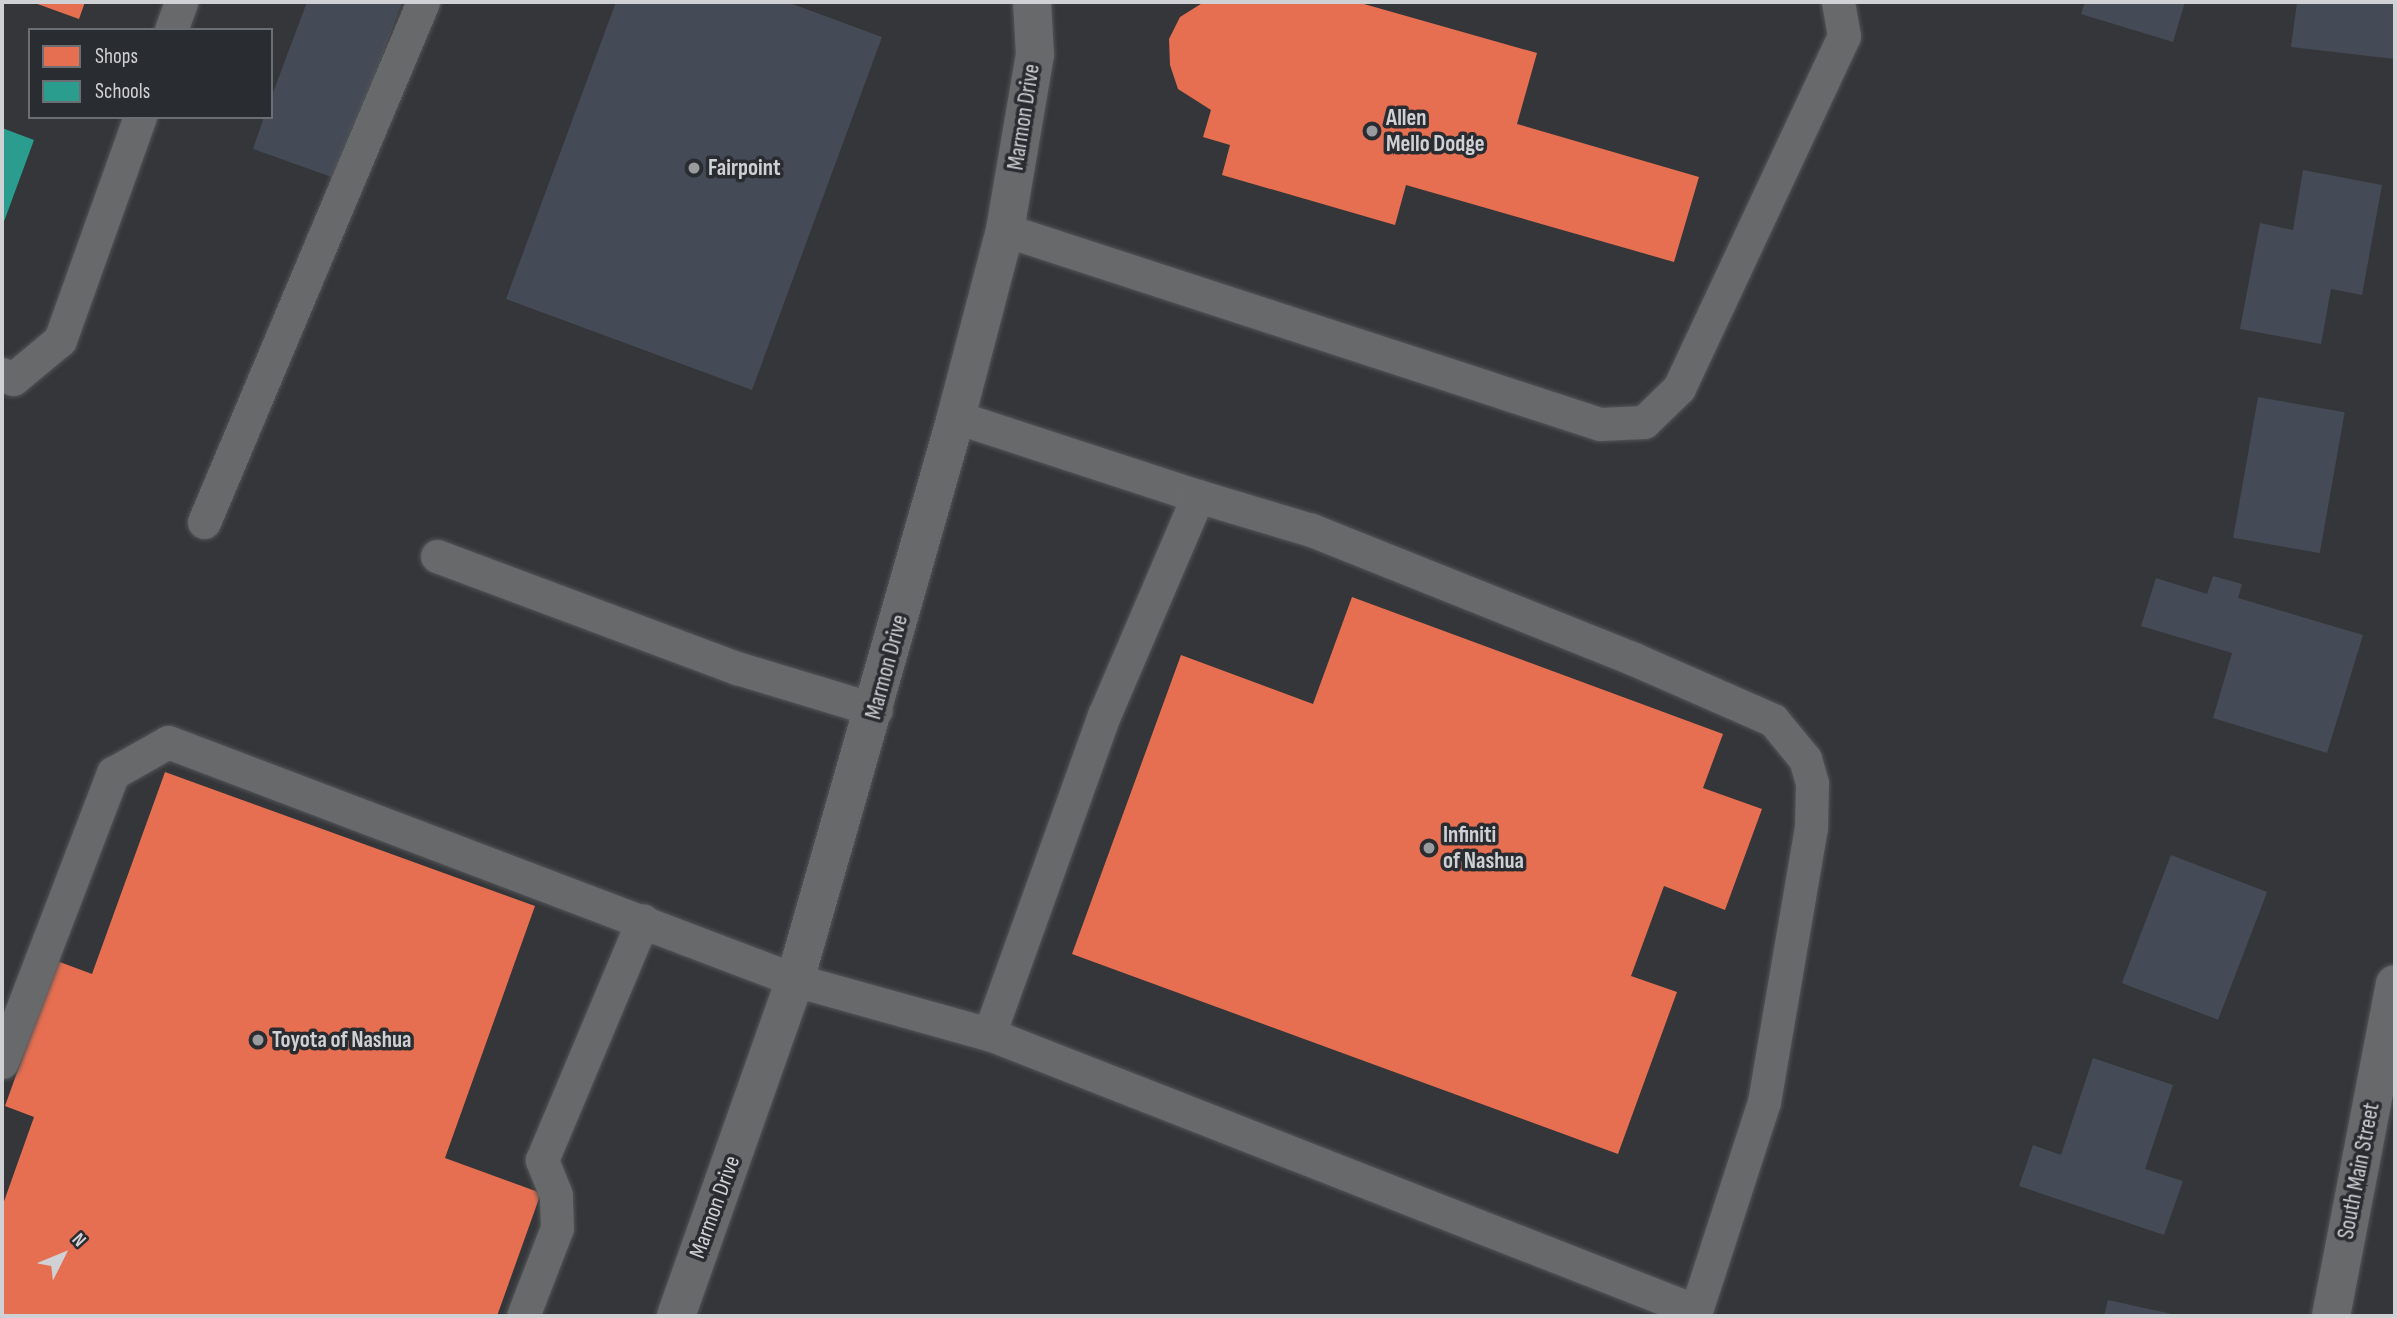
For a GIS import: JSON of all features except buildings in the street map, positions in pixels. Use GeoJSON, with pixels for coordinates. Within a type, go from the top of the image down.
{"type":"FeatureCollection","features":[{"type":"Feature","properties":{"kind":"street","name":"Marmon Drive"},"geometry":{"type":"LineString","coordinates":[[676,1316],[795,980],[876,710],[956,417],[1005,230],[1035,55],[1032,2]]}},
{"type":"Feature","properties":{"kind":"street","name":"South Main Street"},"geometry":{"type":"LineString","coordinates":[[2331,1316],[2395,984]]}},
{"type":"Feature","properties":{"kind":"lane"},"geometry":{"type":"LineString","coordinates":[[172,28],[181,2]]}},
{"type":"Feature","properties":{"kind":"lane"},"geometry":{"type":"LineString","coordinates":[[204,522],[423,2]]}},
{"type":"Feature","properties":{"kind":"lane"},"geometry":{"type":"LineString","coordinates":[[1005,230],[1600,424],[1644,422],[1679,388],[1844,36],[1838,2]]}},
{"type":"Feature","properties":{"kind":"lane"},"geometry":{"type":"LineString","coordinates":[[2,374],[13,379],[60,340],[139,119]]}},
{"type":"Feature","properties":{"kind":"lane"},"geometry":{"type":"LineString","coordinates":[[2,1062],[113,773],[168,742],[643,920],[795,980],[989,1034],[1696,1311],[1764,1102],[1811,828],[1812,783],[1805,759],[1773,720],[1634,659],[1311,530],[956,417]]}},
{"type":"Feature","properties":{"kind":"lane"},"geometry":{"type":"LineString","coordinates":[[989,1034],[1104,715],[1198,496]]}},
{"type":"Feature","properties":{"kind":"lane"},"geometry":{"type":"LineString","coordinates":[[437,556],[737,668],[876,710]]}},
{"type":"Feature","properties":{"kind":"lane"},"geometry":{"type":"LineString","coordinates":[[523,1316],[557,1228],[556,1195],[542,1160],[643,920]]}},
{"type":"Feature","properties":{"kind":"place","name":"Allen Mello Dodge"},"geometry":{"type":"Point","coordinates":[1372,131]}},
{"type":"Feature","properties":{"kind":"place","name":"Fairpoint"},"geometry":{"type":"Point","coordinates":[694,168]}},
{"type":"Feature","properties":{"kind":"place","name":"Infiniti of Nashua"},"geometry":{"type":"Point","coordinates":[1429,848]}},
{"type":"Feature","properties":{"kind":"place","name":"Toyota of Nashua"},"geometry":{"type":"Point","coordinates":[258,1040]}}]}
